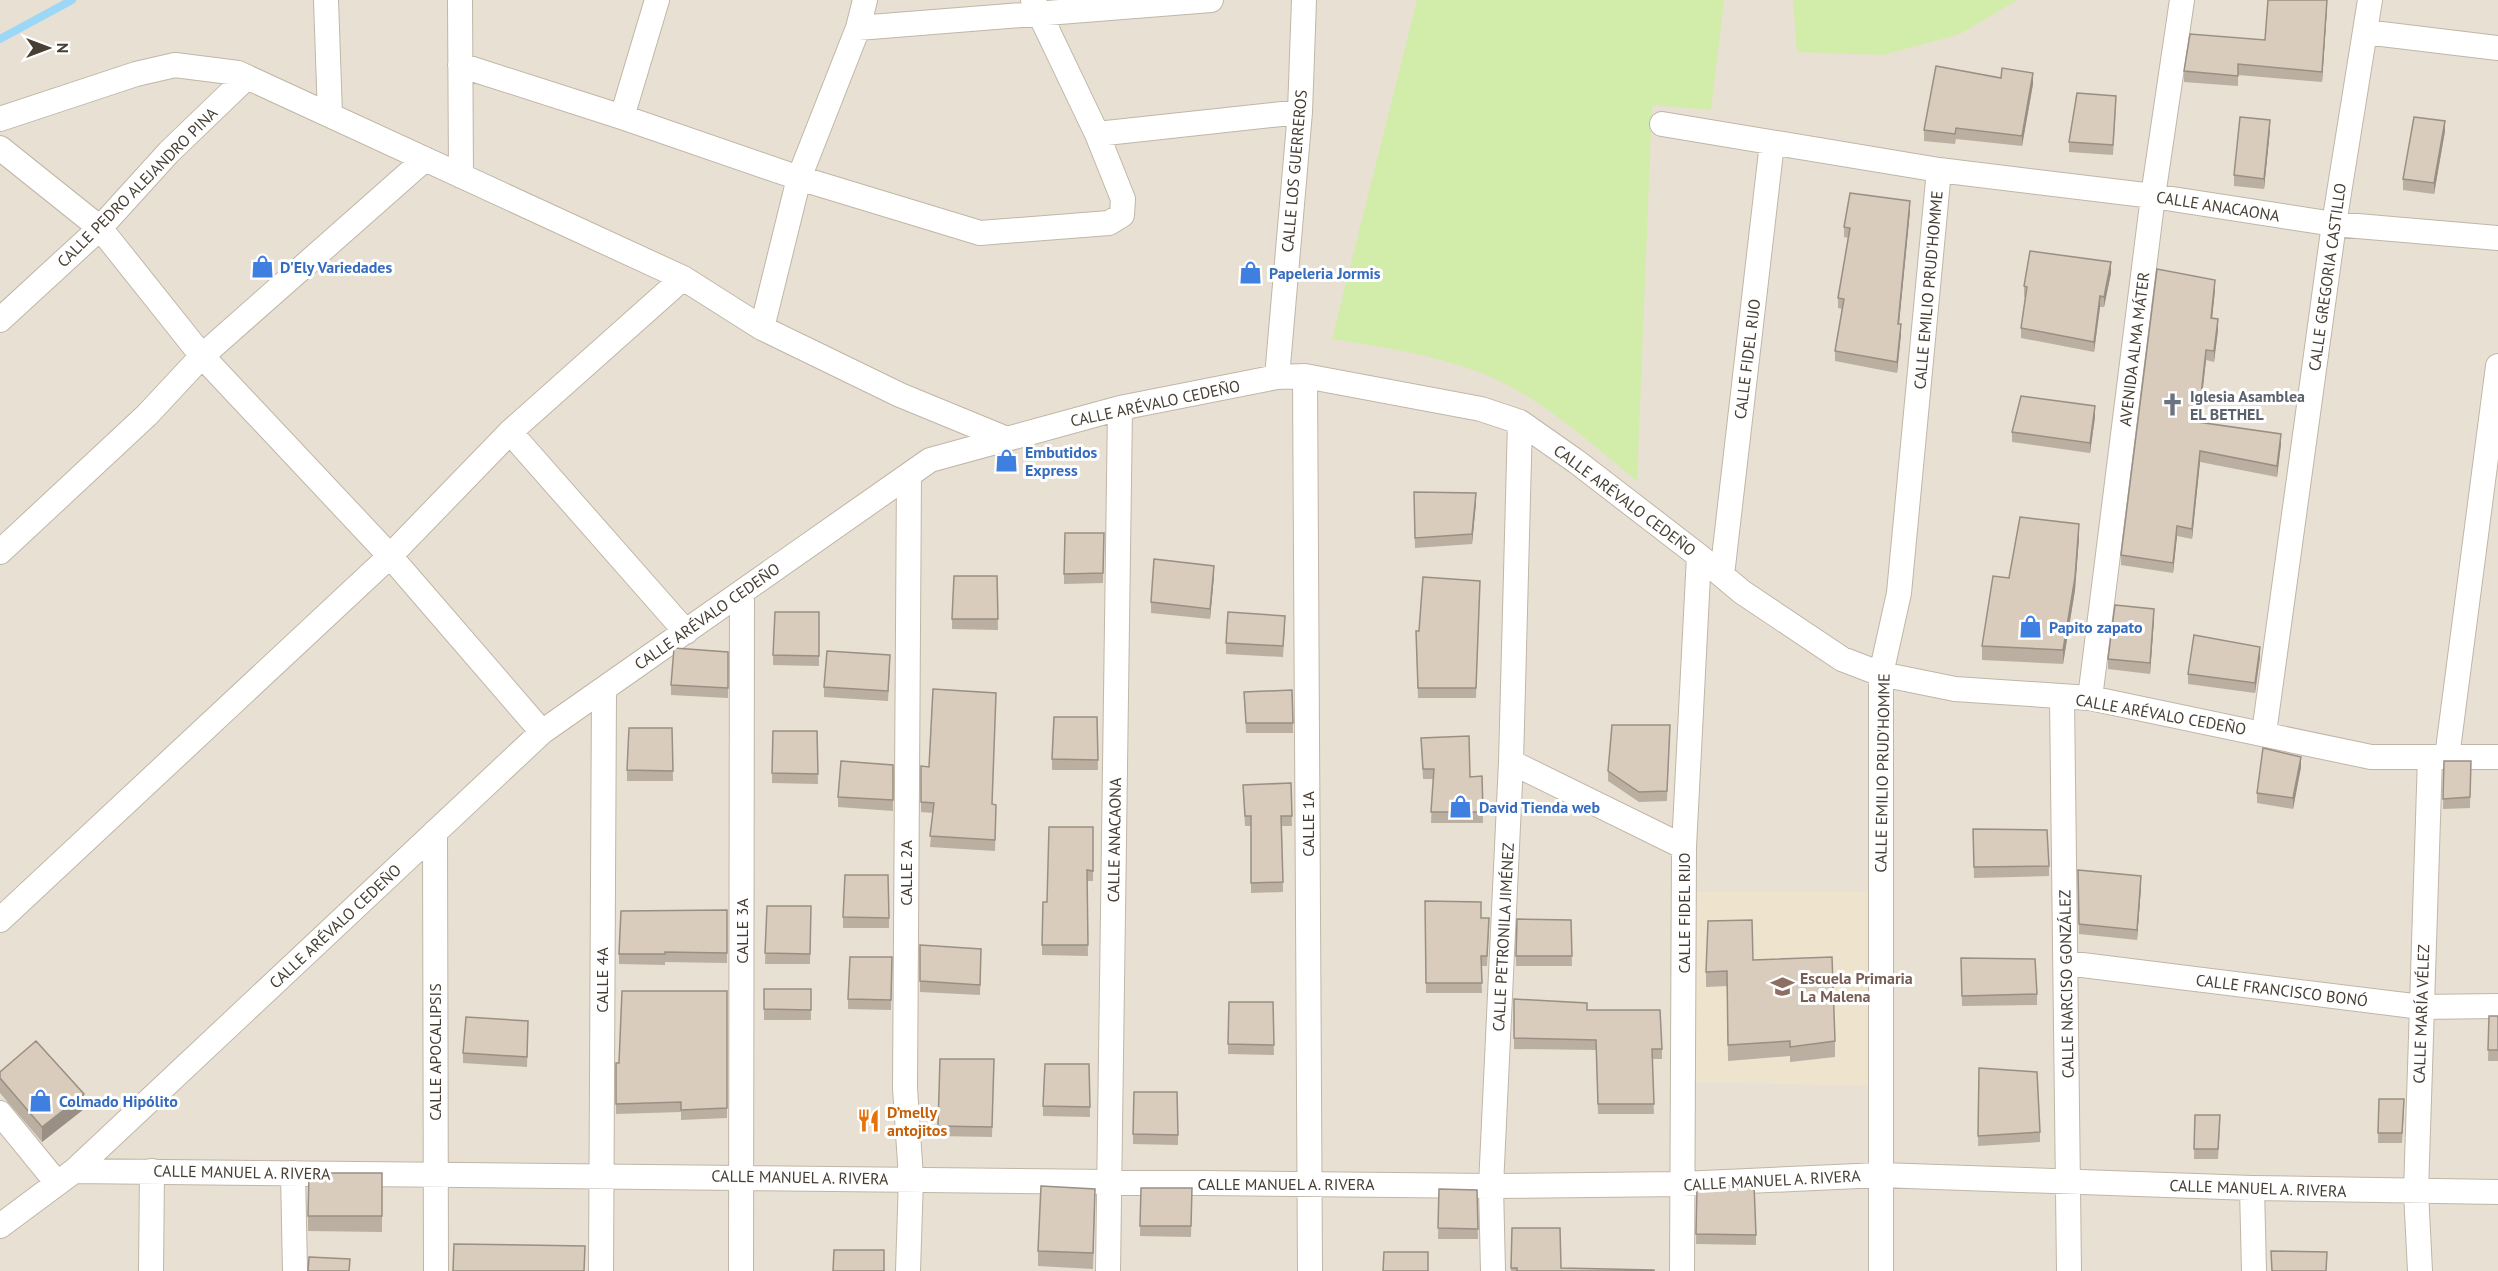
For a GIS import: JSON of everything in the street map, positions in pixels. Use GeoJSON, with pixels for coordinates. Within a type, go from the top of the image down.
{"type":"FeatureCollection","features":[{"type":"Feature","properties":{"kind":"street"},"geometry":{"type":"LineString","coordinates":[[326,0],[330,115]]}},
{"type":"Feature","properties":{"kind":"street"},"geometry":{"type":"LineString","coordinates":[[460,0],[461,176]]}},
{"type":"Feature","properties":{"kind":"street"},"geometry":{"type":"LineString","coordinates":[[622,117],[657,0]]}},
{"type":"Feature","properties":{"kind":"street"},"geometry":{"type":"LineString","coordinates":[[762,328],[799,178],[858,28],[865,0]]}},
{"type":"Feature","properties":{"kind":"street"},"geometry":{"type":"LineString","coordinates":[[858,28],[1036,7],[1211,0]]}},
{"type":"Feature","properties":{"kind":"street","name":"CALLE LOS GUERREROS"},"geometry":{"type":"LineString","coordinates":[[1277,377],[1300,112],[1304,0]]}},
{"type":"Feature","properties":{"kind":"street","name":"AVENIDA ALMA MÁTER"},"geometry":{"type":"LineString","coordinates":[[2090,698],[2153,196],[2182,0]]}},
{"type":"Feature","properties":{"kind":"street","name":"CALLE GREGORIA CASTILLO"},"geometry":{"type":"LineString","coordinates":[[2264,733],[2334,224],[2370,0]]}},
{"type":"Feature","properties":{"kind":"street"},"geometry":{"type":"LineString","coordinates":[[460,65],[622,117],[799,178],[980,233],[1109,223],[1122,215],[1124,199],[1098,134],[1036,7]]}},
{"type":"Feature","properties":{"kind":"street"},"geometry":{"type":"LineString","coordinates":[[2365,32],[2498,48]]}},
{"type":"Feature","properties":{"kind":"street"},"geometry":{"type":"LineString","coordinates":[[0,119],[136,74],[175,65],[238,73],[683,278],[762,328],[900,394],[1007,439]]}},
{"type":"Feature","properties":{"kind":"street","name":"CALLE PEDRO ALEJANDRO PINA"},"geometry":{"type":"LineString","coordinates":[[0,320],[100,228],[169,152],[247,77]]}},
{"type":"Feature","properties":{"kind":"street"},"geometry":{"type":"LineString","coordinates":[[1098,134],[1300,112]]}},
{"type":"Feature","properties":{"kind":"street","name":"CALLE ANACAONA"},"geometry":{"type":"LineString","coordinates":[[1662,124],[1939,170],[2153,196],[2334,224],[2498,238]]}},
{"type":"Feature","properties":{"kind":"street","name":"CALLE FIDEL RIJO"},"geometry":{"type":"LineString","coordinates":[[1722,575],[1772,142]]}},
{"type":"Feature","properties":{"kind":"street"},"geometry":{"type":"LineString","coordinates":[[0,148],[100,228],[202,356],[390,556],[542,732]]}},
{"type":"Feature","properties":{"kind":"street"},"geometry":{"type":"LineString","coordinates":[[0,552],[147,415],[202,356],[425,159]]}},
{"type":"Feature","properties":{"kind":"street","name":"CALLE EMILIO PRUD'HOMME"},"geometry":{"type":"LineString","coordinates":[[1881,1271],[1881,674],[1899,593],[1939,170]]}},
{"type":"Feature","properties":{"kind":"street"},"geometry":{"type":"LineString","coordinates":[[0,920],[390,556],[510,432],[683,278]]}},
{"type":"Feature","properties":{"kind":"street","name":"CALLE MARÍA VÉLEZ"},"geometry":{"type":"LineString","coordinates":[[2420,1271],[2416,1192],[2421,1007],[2438,757],[2498,366]]}},
{"type":"Feature","properties":{"kind":"street","name":"CALLE ARÉVALO CEDEÑO"},"geometry":{"type":"LineString","coordinates":[[0,1226],[65,1177],[542,732],[930,460],[1120,408],[1277,377],[1305,376],[1481,410],[1520,422],[1577,462],[1700,556],[1742,592],[1842,659],[1881,674],[1955,689],[2062,698],[2090,698],[2371,757],[2498,757]]}},
{"type":"Feature","properties":{"kind":"street","name":"CALLE 1A"},"geometry":{"type":"LineString","coordinates":[[1305,376],[1310,1271]]}},
{"type":"Feature","properties":{"kind":"street","name":"CALLE ANACAONA"},"geometry":{"type":"LineString","coordinates":[[1108,1271],[1120,408]]}},
{"type":"Feature","properties":{"kind":"street","name":"CALLE PETRONILA JIMÉNEZ"},"geometry":{"type":"LineString","coordinates":[[1493,1271],[1491,1186],[1511,762],[1520,422]]}},
{"type":"Feature","properties":{"kind":"street"},"geometry":{"type":"LineString","coordinates":[[510,432],[686,632]]}},
{"type":"Feature","properties":{"kind":"street","name":"CALLE 2A"},"geometry":{"type":"LineString","coordinates":[[908,1271],[911,1179],[905,1088],[909,475]]}},
{"type":"Feature","properties":{"kind":"street","name":"CALLE FIDEL RIJO"},"geometry":{"type":"LineString","coordinates":[[1682,1271],[1684,847],[1700,556]]}},
{"type":"Feature","properties":{"kind":"street","name":"CALLE 3A"},"geometry":{"type":"LineString","coordinates":[[741,1271],[742,592]]}},
{"type":"Feature","properties":{"kind":"street","name":"CALLE 4A"},"geometry":{"type":"LineString","coordinates":[[601,1271],[604,689]]}},
{"type":"Feature","properties":{"kind":"street","name":"CALLE NARCISO GONZÁLEZ"},"geometry":{"type":"LineString","coordinates":[[2062,698],[2069,1271]]}},
{"type":"Feature","properties":{"kind":"street"},"geometry":{"type":"LineString","coordinates":[[1511,762],[1684,847]]}},
{"type":"Feature","properties":{"kind":"street","name":"CALLE APOCALIPSIS"},"geometry":{"type":"LineString","coordinates":[[435,832],[436,1271]]}},
{"type":"Feature","properties":{"kind":"street","name":"CALLE FRANCISCO BONÓ"},"geometry":{"type":"LineString","coordinates":[[2066,963],[2421,1007],[2498,1006]]}},
{"type":"Feature","properties":{"kind":"street"},"geometry":{"type":"LineString","coordinates":[[0,1113],[65,1177]]}},
{"type":"Feature","properties":{"kind":"street"},"geometry":{"type":"LineString","coordinates":[[151,1271],[152,1171]]}},
{"type":"Feature","properties":{"kind":"street","name":"CALLE MANUEL A. RIVERA"},"geometry":{"type":"LineString","coordinates":[[65,1177],[152,1171],[1491,1186],[1682,1184],[1880,1175],[2252,1188],[2498,1192]]}},
{"type":"Feature","properties":{"kind":"street"},"geometry":{"type":"LineString","coordinates":[[293,1173],[295,1271]]}},
{"type":"Feature","properties":{"kind":"street"},"geometry":{"type":"LineString","coordinates":[[2252,1188],[2253,1271]]}},
{"type":"Feature","properties":{"kind":"shaded area"},"geometry":{"type":"Polygon","coordinates":[[[0,0],[2498,0],[2498,1271],[0,1271],[0,0]]]}},
{"type":"Feature","properties":{"kind":"shaded area","name":"Escuela Primaria La Malena"},"geometry":{"type":"Polygon","coordinates":[[[1684,892],[1880,892],[1880,1086],[1683,1082],[1684,892]]]}},
{"type":"Feature","properties":{"kind":"green space"},"geometry":{"type":"Polygon","coordinates":[[[1417,0],[1724,0],[1711,110],[1652,105],[1637,481],[1562,420],[1501,382],[1443,360],[1332,339],[1417,0]]]}},
{"type":"Feature","properties":{"kind":"green space"},"geometry":{"type":"Polygon","coordinates":[[[1793,0],[2017,0],[1960,34],[1883,55],[1797,52],[1793,0]]]}},
{"type":"Feature","properties":{"kind":"building"},"geometry":{"type":"Polygon","coordinates":[[[2268,0],[2327,0],[2322,72],[2238,64],[2238,76],[2184,71],[2190,34],[2265,40],[2268,0]]]}},
{"type":"Feature","properties":{"kind":"building"},"geometry":{"type":"Polygon","coordinates":[[[1936,66],[2001,78],[2002,68],[2033,73],[2022,136],[1956,128],[1955,134],[1924,130],[1936,66]]]}},
{"type":"Feature","properties":{"kind":"building"},"geometry":{"type":"Polygon","coordinates":[[[2077,93],[2116,96],[2113,145],[2069,142],[2077,93]]]}},
{"type":"Feature","properties":{"kind":"building"},"geometry":{"type":"Polygon","coordinates":[[[2240,117],[2270,120],[2264,179],[2234,175],[2240,117]]]}},
{"type":"Feature","properties":{"kind":"building"},"geometry":{"type":"Polygon","coordinates":[[[2414,117],[2445,121],[2434,183],[2403,179],[2414,117]]]}},
{"type":"Feature","properties":{"kind":"building"},"geometry":{"type":"Polygon","coordinates":[[[1850,193],[1910,201],[1898,324],[1901,324],[1897,362],[1835,351],[1844,299],[1838,298],[1850,228],[1844,227],[1850,193]]]}},
{"type":"Feature","properties":{"kind":"building"},"geometry":{"type":"Polygon","coordinates":[[[2030,251],[2111,262],[2104,297],[2100,296],[2094,342],[2021,328],[2027,287],[2024,286],[2030,251]]]}},
{"type":"Feature","properties":{"kind":"building"},"geometry":{"type":"Polygon","coordinates":[[[2157,269],[2215,280],[2211,318],[2218,319],[2214,351],[2206,350],[2198,422],[2281,434],[2277,466],[2200,451],[2192,529],[2177,526],[2173,563],[2121,555],[2157,269]]]}},
{"type":"Feature","properties":{"kind":"building"},"geometry":{"type":"Polygon","coordinates":[[[2021,396],[2095,406],[2090,443],[2012,432],[2021,396]]]}},
{"type":"Feature","properties":{"kind":"building"},"geometry":{"type":"Polygon","coordinates":[[[1414,492],[1476,493],[1472,534],[1415,538],[1414,492]]]}},
{"type":"Feature","properties":{"kind":"building"},"geometry":{"type":"Polygon","coordinates":[[[2020,517],[2079,524],[2075,577],[2063,650],[1982,646],[1993,576],[2009,578],[2020,517]]]}},
{"type":"Feature","properties":{"kind":"building"},"geometry":{"type":"Polygon","coordinates":[[[1065,533],[1104,533],[1103,573],[1064,574],[1065,533]]]}},
{"type":"Feature","properties":{"kind":"building"},"geometry":{"type":"Polygon","coordinates":[[[1154,559],[1214,566],[1210,609],[1151,602],[1154,559]]]}},
{"type":"Feature","properties":{"kind":"building"},"geometry":{"type":"Polygon","coordinates":[[[954,576],[997,576],[998,619],[952,619],[954,576]]]}},
{"type":"Feature","properties":{"kind":"building"},"geometry":{"type":"Polygon","coordinates":[[[1423,577],[1480,581],[1476,688],[1418,688],[1416,631],[1419,631],[1423,577]]]}},
{"type":"Feature","properties":{"kind":"building"},"geometry":{"type":"Polygon","coordinates":[[[2115,605],[2154,609],[2150,663],[2108,659],[2115,605]]]}},
{"type":"Feature","properties":{"kind":"building"},"geometry":{"type":"Polygon","coordinates":[[[775,612],[819,612],[819,656],[773,655],[775,612]]]}},
{"type":"Feature","properties":{"kind":"building"},"geometry":{"type":"Polygon","coordinates":[[[1228,612],[1285,616],[1283,646],[1226,643],[1228,612]]]}},
{"type":"Feature","properties":{"kind":"building"},"geometry":{"type":"Polygon","coordinates":[[[2194,635],[2260,647],[2255,683],[2188,674],[2194,635]]]}},
{"type":"Feature","properties":{"kind":"building"},"geometry":{"type":"Polygon","coordinates":[[[674,648],[728,652],[728,688],[671,685],[674,648]]]}},
{"type":"Feature","properties":{"kind":"building"},"geometry":{"type":"Polygon","coordinates":[[[827,651],[890,655],[888,691],[824,687],[827,651]]]}},
{"type":"Feature","properties":{"kind":"building"},"geometry":{"type":"Polygon","coordinates":[[[933,689],[996,693],[992,804],[996,805],[995,840],[930,836],[934,803],[921,802],[921,766],[929,767],[933,689]]]}},
{"type":"Feature","properties":{"kind":"building"},"geometry":{"type":"Polygon","coordinates":[[[1292,690],[1293,723],[1246,723],[1244,692],[1292,690]]]}},
{"type":"Feature","properties":{"kind":"building"},"geometry":{"type":"Polygon","coordinates":[[[1054,717],[1097,717],[1098,760],[1052,759],[1054,717]]]}},
{"type":"Feature","properties":{"kind":"building"},"geometry":{"type":"Polygon","coordinates":[[[1612,725],[1670,725],[1667,791],[1639,792],[1608,771],[1612,725]]]}},
{"type":"Feature","properties":{"kind":"building"},"geometry":{"type":"Polygon","coordinates":[[[629,728],[672,728],[673,771],[627,770],[629,728]]]}},
{"type":"Feature","properties":{"kind":"building"},"geometry":{"type":"Polygon","coordinates":[[[773,731],[817,731],[818,774],[772,773],[773,731]]]}},
{"type":"Feature","properties":{"kind":"building"},"geometry":{"type":"Polygon","coordinates":[[[1469,736],[1470,777],[1482,776],[1483,812],[1431,812],[1434,769],[1423,769],[1421,738],[1469,736]]]}},
{"type":"Feature","properties":{"kind":"building"},"geometry":{"type":"Polygon","coordinates":[[[2263,748],[2301,757],[2293,798],[2257,793],[2263,748]]]}},
{"type":"Feature","properties":{"kind":"building"},"geometry":{"type":"Polygon","coordinates":[[[841,761],[893,765],[893,800],[838,797],[841,761]]]}},
{"type":"Feature","properties":{"kind":"building"},"geometry":{"type":"Polygon","coordinates":[[[2444,761],[2471,761],[2470,797],[2443,799],[2444,761]]]}},
{"type":"Feature","properties":{"kind":"building"},"geometry":{"type":"Polygon","coordinates":[[[1291,783],[1292,816],[1281,816],[1283,882],[1251,883],[1251,816],[1245,816],[1243,785],[1291,783]]]}},
{"type":"Feature","properties":{"kind":"building"},"geometry":{"type":"Polygon","coordinates":[[[1049,827],[1093,827],[1093,871],[1087,870],[1088,945],[1042,945],[1043,902],[1047,902],[1049,827]]]}},
{"type":"Feature","properties":{"kind":"building"},"geometry":{"type":"Polygon","coordinates":[[[1973,829],[2047,830],[2049,866],[1974,867],[1973,829]]]}},
{"type":"Feature","properties":{"kind":"building"},"geometry":{"type":"Polygon","coordinates":[[[2078,870],[2141,876],[2137,930],[2079,924],[2078,870]]]}},
{"type":"Feature","properties":{"kind":"building"},"geometry":{"type":"Polygon","coordinates":[[[845,875],[888,875],[889,918],[843,917],[845,875]]]}},
{"type":"Feature","properties":{"kind":"building"},"geometry":{"type":"Polygon","coordinates":[[[1425,901],[1481,902],[1481,918],[1489,918],[1487,956],[1481,956],[1482,983],[1426,983],[1425,901]]]}},
{"type":"Feature","properties":{"kind":"building"},"geometry":{"type":"Polygon","coordinates":[[[767,906],[811,906],[810,954],[765,953],[767,906]]]}},
{"type":"Feature","properties":{"kind":"building"},"geometry":{"type":"Polygon","coordinates":[[[727,910],[727,953],[619,954],[621,911],[727,910]]]}},
{"type":"Feature","properties":{"kind":"building"},"geometry":{"type":"Polygon","coordinates":[[[1517,919],[1571,920],[1572,956],[1516,956],[1517,919]]]}},
{"type":"Feature","properties":{"kind":"building"},"geometry":{"type":"Polygon","coordinates":[[[1752,920],[1753,960],[1832,957],[1835,1041],[1790,1047],[1790,1041],[1728,1045],[1727,971],[1706,972],[1708,921],[1752,920]]]}},
{"type":"Feature","properties":{"kind":"building"},"geometry":{"type":"Polygon","coordinates":[[[920,945],[981,949],[980,985],[920,981],[920,945]]]}},
{"type":"Feature","properties":{"kind":"building"},"geometry":{"type":"Polygon","coordinates":[[[850,957],[892,957],[891,1000],[848,999],[850,957]]]}},
{"type":"Feature","properties":{"kind":"building"},"geometry":{"type":"Polygon","coordinates":[[[1961,958],[2035,959],[2037,994],[1962,996],[1961,958]]]}},
{"type":"Feature","properties":{"kind":"building"},"geometry":{"type":"Polygon","coordinates":[[[764,989],[811,989],[811,1010],[764,1009],[764,989]]]}},
{"type":"Feature","properties":{"kind":"building"},"geometry":{"type":"Polygon","coordinates":[[[622,991],[727,991],[727,1108],[681,1110],[681,1102],[616,1104],[616,1063],[619,1063],[622,991]]]}},
{"type":"Feature","properties":{"kind":"building"},"geometry":{"type":"Polygon","coordinates":[[[1514,999],[1587,1003],[1587,1010],[1660,1010],[1662,1049],[1652,1049],[1654,1104],[1598,1104],[1596,1040],[1514,1038],[1514,999]]]}},
{"type":"Feature","properties":{"kind":"building"},"geometry":{"type":"Polygon","coordinates":[[[1229,1002],[1273,1002],[1274,1045],[1228,1044],[1229,1002]]]}},
{"type":"Feature","properties":{"kind":"building"},"geometry":{"type":"Polygon","coordinates":[[[2489,1016],[2498,1016],[2498,1050],[2488,1050],[2489,1016]]]}},
{"type":"Feature","properties":{"kind":"building"},"geometry":{"type":"Polygon","coordinates":[[[466,1017],[528,1021],[527,1057],[463,1053],[466,1017]]]}},
{"type":"Feature","properties":{"kind":"building"},"geometry":{"type":"Polygon","coordinates":[[[36,1041],[84,1094],[42,1127],[0,1078],[0,1072],[36,1041]]]}},
{"type":"Feature","properties":{"kind":"building"},"geometry":{"type":"Polygon","coordinates":[[[940,1059],[994,1059],[992,1127],[938,1126],[940,1059]]]}},
{"type":"Feature","properties":{"kind":"building"},"geometry":{"type":"Polygon","coordinates":[[[1045,1064],[1089,1064],[1090,1107],[1043,1106],[1045,1064]]]}},
{"type":"Feature","properties":{"kind":"building"},"geometry":{"type":"Polygon","coordinates":[[[1979,1068],[2037,1072],[2040,1132],[1978,1136],[1979,1068]]]}},
{"type":"Feature","properties":{"kind":"building"},"geometry":{"type":"Polygon","coordinates":[[[1134,1092],[1177,1092],[1178,1135],[1133,1134],[1134,1092]]]}},
{"type":"Feature","properties":{"kind":"building"},"geometry":{"type":"Polygon","coordinates":[[[2379,1099],[2404,1099],[2402,1133],[2378,1133],[2379,1099]]]}},
{"type":"Feature","properties":{"kind":"building"},"geometry":{"type":"Polygon","coordinates":[[[2195,1115],[2220,1115],[2218,1149],[2194,1149],[2195,1115]]]}},
{"type":"Feature","properties":{"kind":"building"},"geometry":{"type":"Polygon","coordinates":[[[309,1173],[382,1173],[382,1216],[308,1216],[309,1173]]]}},
{"type":"Feature","properties":{"kind":"building"},"geometry":{"type":"Polygon","coordinates":[[[1754,1185],[1756,1235],[1696,1234],[1697,1187],[1754,1185]]]}},
{"type":"Feature","properties":{"kind":"building"},"geometry":{"type":"Polygon","coordinates":[[[1041,1186],[1095,1189],[1093,1253],[1038,1251],[1041,1186]]]}},
{"type":"Feature","properties":{"kind":"building"},"geometry":{"type":"Polygon","coordinates":[[[1141,1188],[1192,1188],[1191,1226],[1140,1226],[1141,1188]]]}},
{"type":"Feature","properties":{"kind":"building"},"geometry":{"type":"Polygon","coordinates":[[[1439,1189],[1477,1190],[1478,1229],[1438,1228],[1439,1189]]]}},
{"type":"Feature","properties":{"kind":"building"},"geometry":{"type":"Polygon","coordinates":[[[1512,1228],[1560,1228],[1561,1268],[1654,1271],[1517,1271],[1517,1268],[1511,1268],[1512,1228]]]}},
{"type":"Feature","properties":{"kind":"building"},"geometry":{"type":"Polygon","coordinates":[[[454,1244],[585,1246],[584,1271],[453,1271],[454,1244]]]}},
{"type":"Feature","properties":{"kind":"building"},"geometry":{"type":"Polygon","coordinates":[[[834,1250],[884,1250],[884,1271],[833,1271],[834,1250]]]}},
{"type":"Feature","properties":{"kind":"building"},"geometry":{"type":"Polygon","coordinates":[[[2271,1251],[2327,1252],[2326,1271],[2272,1271],[2271,1251]]]}},
{"type":"Feature","properties":{"kind":"building"},"geometry":{"type":"Polygon","coordinates":[[[1384,1252],[1428,1252],[1428,1271],[1383,1271],[1384,1252]]]}},
{"type":"Feature","properties":{"kind":"building"},"geometry":{"type":"Polygon","coordinates":[[[309,1257],[350,1259],[349,1271],[308,1271],[309,1257]]]}},
{"type":"Feature","properties":{"kind":"waterway"},"geometry":{"type":"LineString","coordinates":[[0,39],[72,0]]}},
{"type":"Feature","properties":{"kind":"place","name":"D'Ely Variedades"},"geometry":{"type":"Point","coordinates":[262,267]}},
{"type":"Feature","properties":{"kind":"place","name":"Papeleria Jormis"},"geometry":{"type":"Point","coordinates":[1251,273]}},
{"type":"Feature","properties":{"kind":"place","name":"Iglesia Asamblea EL BETHEL"},"geometry":{"type":"Point","coordinates":[2172,405]}},
{"type":"Feature","properties":{"kind":"place","name":"Embutidos Express"},"geometry":{"type":"Point","coordinates":[1007,461]}},
{"type":"Feature","properties":{"kind":"place","name":"Papito zapato"},"geometry":{"type":"Point","coordinates":[2031,627]}},
{"type":"Feature","properties":{"kind":"place","name":"David Tienda web"},"geometry":{"type":"Point","coordinates":[1461,807]}},
{"type":"Feature","properties":{"kind":"place","name":"Escuela Primaria La Malena"},"geometry":{"type":"Point","coordinates":[1782,987]}},
{"type":"Feature","properties":{"kind":"place","name":"Colmado Hipólito"},"geometry":{"type":"Point","coordinates":[41,1101]}},
{"type":"Feature","properties":{"kind":"place","name":"D’melly antojitos"},"geometry":{"type":"Point","coordinates":[869,1121]}}]}
